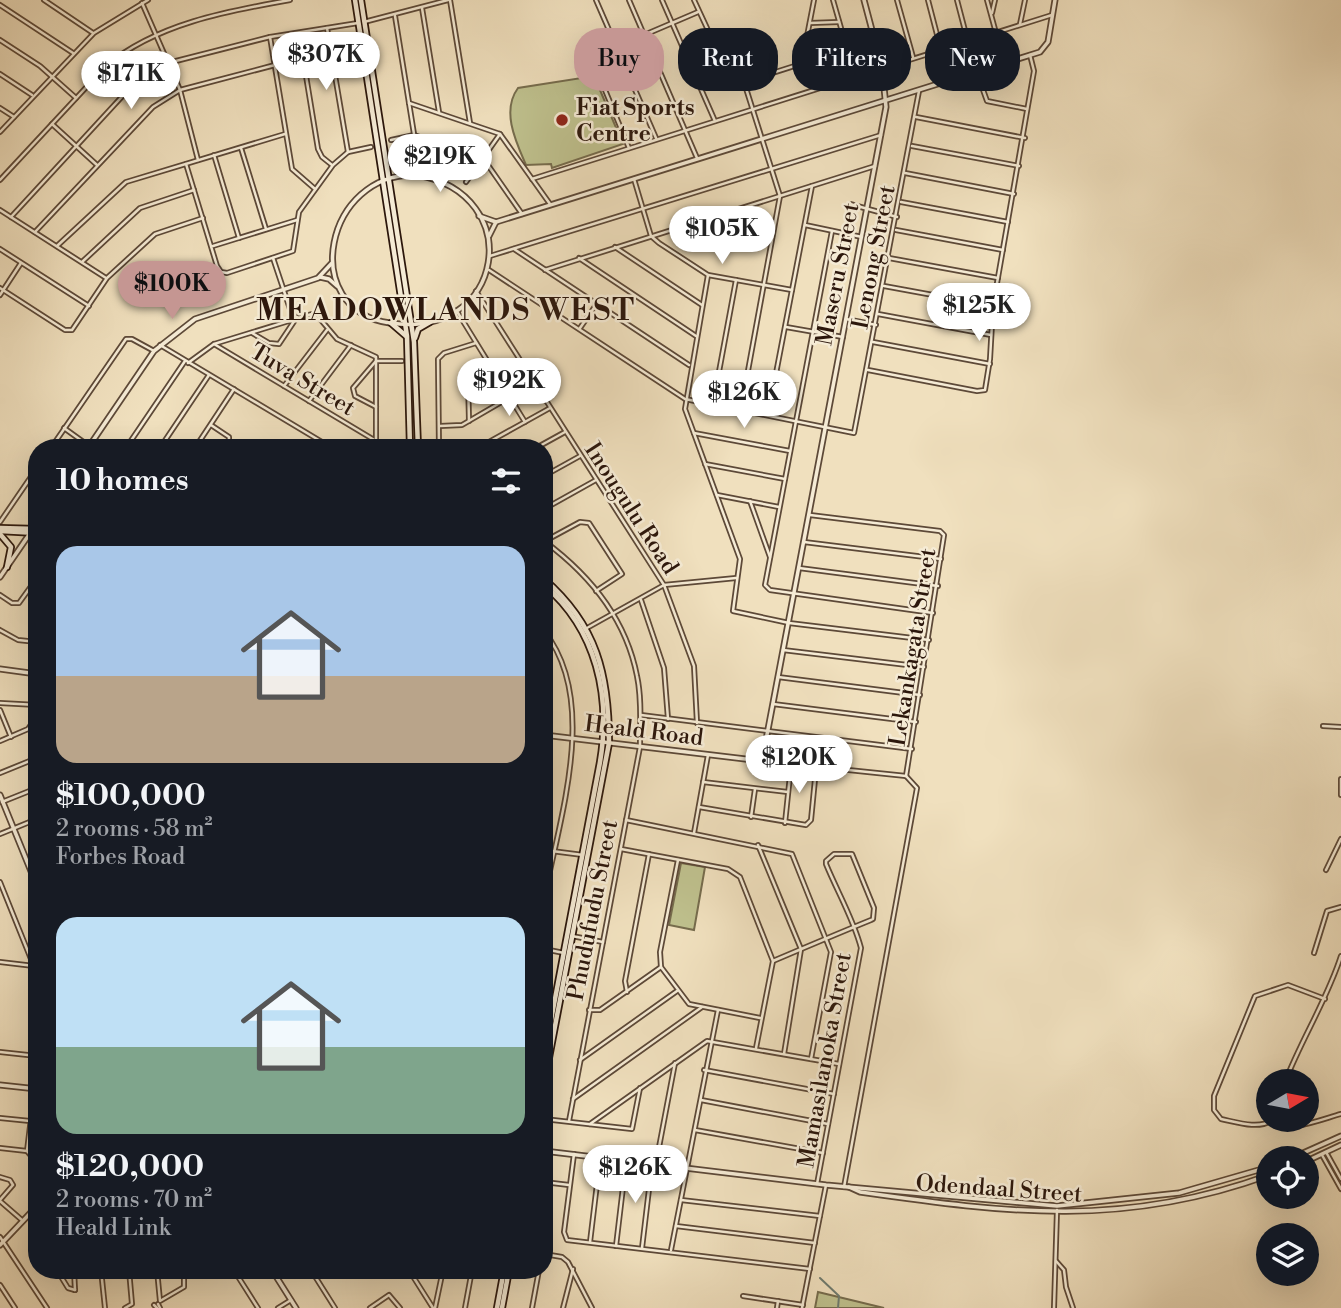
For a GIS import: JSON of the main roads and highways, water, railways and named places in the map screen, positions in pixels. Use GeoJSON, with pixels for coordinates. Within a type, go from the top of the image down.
{"type":"FeatureCollection","features":[{"type":"Feature","properties":{"kind":"main road"},"geometry":{"type":"LineString","coordinates":[[355,0],[383,180],[408,323],[414,342],[418,439]]}},
{"type":"Feature","properties":{"kind":"main road"},"geometry":{"type":"LineString","coordinates":[[361,0],[389,177],[408,323],[410,439]]}},
{"type":"Feature","properties":{"kind":"main road"},"geometry":{"type":"LineString","coordinates":[[414,342],[418,328],[430,322]]}},
{"type":"Feature","properties":{"kind":"main road"},"geometry":{"type":"LineString","coordinates":[[391,323],[407,336]]}},
{"type":"Feature","properties":{"kind":"main road"},"geometry":{"type":"LineString","coordinates":[[0,531],[28,531]]}},
{"type":"Feature","properties":{"kind":"main road"},"geometry":{"type":"LineString","coordinates":[[0,531],[11,547],[6,567]]}},
{"type":"Feature","properties":{"kind":"main road"},"geometry":{"type":"LineString","coordinates":[[553,589],[587,628],[608,692],[606,742],[553,1036]]}},
{"type":"Feature","properties":{"kind":"main road"},"geometry":{"type":"LineString","coordinates":[[553,597],[580,628],[596,664],[603,696],[606,742],[553,1010]]}},
{"type":"Feature","properties":{"kind":"main road"},"geometry":{"type":"LineString","coordinates":[[499,1308],[504,1279]]}},
{"type":"Feature","properties":{"kind":"waterway"},"geometry":{"type":"LineString","coordinates":[[820,1278],[839,1296],[838,1308]]}},
{"type":"Feature","properties":{"kind":"place","name":"Fiat Sports Centre"},"geometry":{"type":"Point","coordinates":[562,120]}},
{"type":"Feature","properties":{"kind":"district","name":"MEADOWLANDS WEST"},"geometry":{"type":"Point","coordinates":[446,310]}}]}
